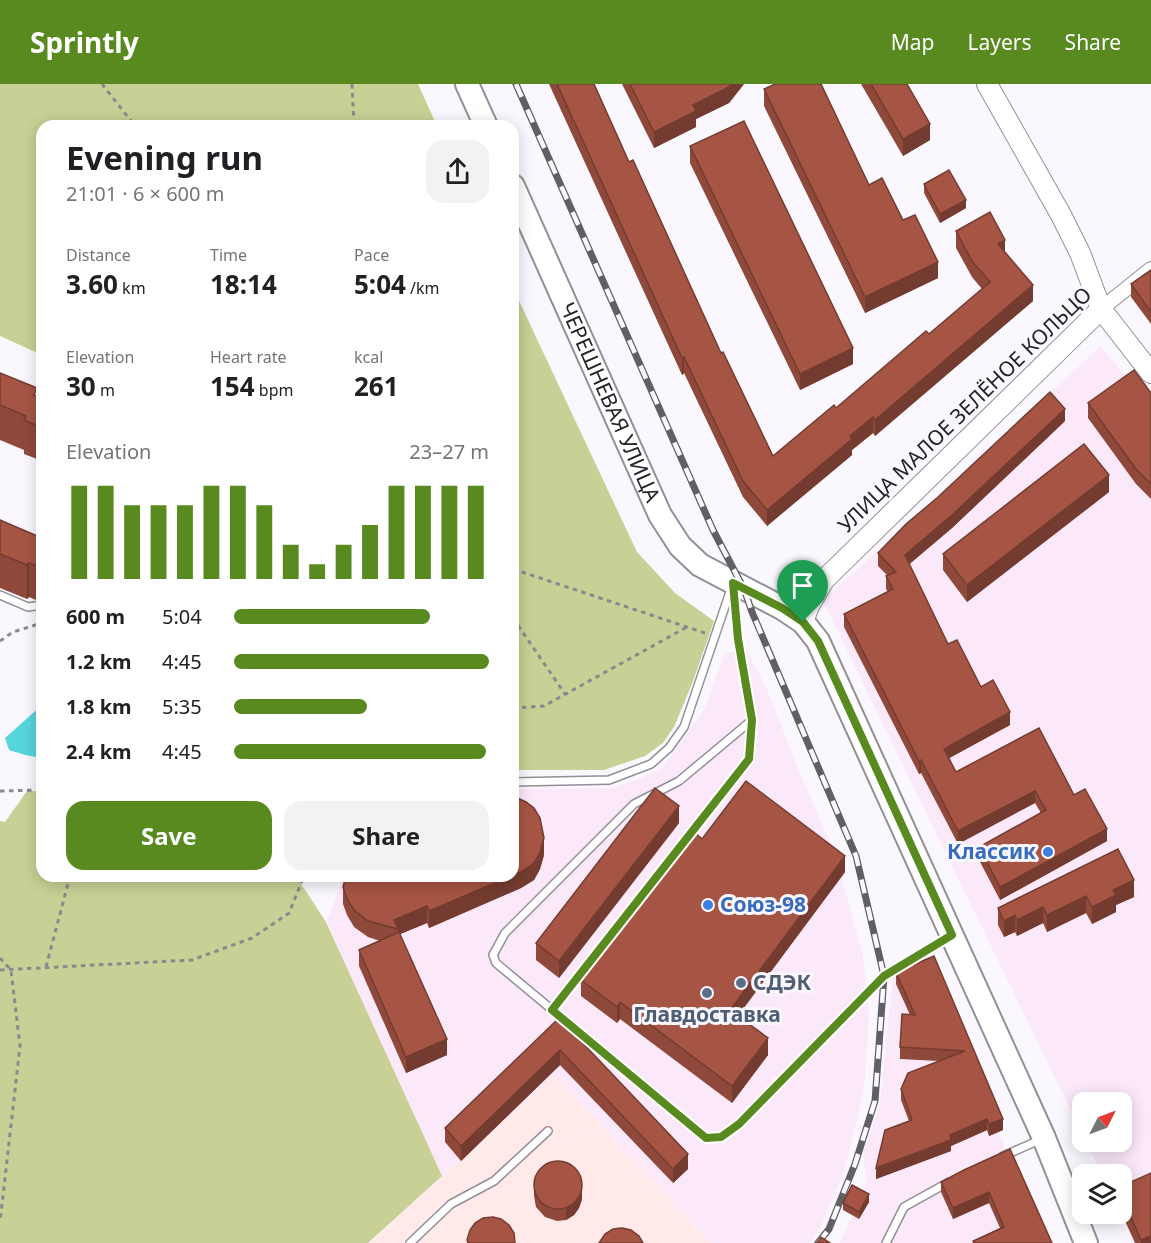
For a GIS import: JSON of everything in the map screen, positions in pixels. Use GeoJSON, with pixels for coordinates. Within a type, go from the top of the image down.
{"type":"FeatureCollection","features":[{"type":"Feature","properties":{"kind":"main road"},"geometry":{"type":"LineString","coordinates":[[467,84],[483,120]]}},
{"type":"Feature","properties":{"kind":"main road","name":"ЧЕРЕШНЕВАЯ УЛИЦА"},"geometry":{"type":"LineString","coordinates":[[519,199],[660,515],[680,546],[700,565],[782,608],[803,622]]}},
{"type":"Feature","properties":{"kind":"main road"},"geometry":{"type":"LineString","coordinates":[[803,622],[818,641],[952,935],[1044,1137],[1086,1243]]}},
{"type":"Feature","properties":{"kind":"street"},"geometry":{"type":"LineString","coordinates":[[987,84],[1061,215],[1080,253],[1101,309],[1151,373]]}},
{"type":"Feature","properties":{"kind":"street","name":"УЛИЦА МАЛОЕ ЗЕЛЁНОЕ КОЛЬЦО"},"geometry":{"type":"LineString","coordinates":[[803,622],[824,580],[1101,309],[1151,269]]}},
{"type":"Feature","properties":{"kind":"lane"},"geometry":{"type":"LineString","coordinates":[[519,783],[609,780],[651,764],[669,748],[684,727],[715,636],[739,586]]}},
{"type":"Feature","properties":{"kind":"lane"},"geometry":{"type":"LineString","coordinates":[[552,1010],[749,759],[752,720],[738,639],[739,586]]}},
{"type":"Feature","properties":{"kind":"lane"},"geometry":{"type":"LineString","coordinates":[[0,595],[28,607],[36,606]]}},
{"type":"Feature","properties":{"kind":"lane"},"geometry":{"type":"LineString","coordinates":[[752,720],[679,781],[634,804],[505,933],[493,955],[496,963],[706,1138],[721,1137],[739,1124],[884,976],[952,935]]}},
{"type":"Feature","properties":{"kind":"lane"},"geometry":{"type":"LineString","coordinates":[[410,1243],[451,1204],[494,1181],[548,1131]]}},
{"type":"Feature","properties":{"kind":"lane"},"geometry":{"type":"LineString","coordinates":[[992,1161],[1044,1137]]}},
{"type":"Feature","properties":{"kind":"lane"},"geometry":{"type":"LineString","coordinates":[[886,1243],[904,1207],[961,1175]]}},
{"type":"Feature","properties":{"kind":"path"},"geometry":{"type":"LineString","coordinates":[[102,84],[130,120]]}},
{"type":"Feature","properties":{"kind":"path"},"geometry":{"type":"LineString","coordinates":[[352,84],[354,120]]}},
{"type":"Feature","properties":{"kind":"path"},"geometry":{"type":"LineString","coordinates":[[519,571],[715,636]]}},
{"type":"Feature","properties":{"kind":"path"},"geometry":{"type":"LineString","coordinates":[[0,641],[13,632],[36,625]]}},
{"type":"Feature","properties":{"kind":"path"},"geometry":{"type":"LineString","coordinates":[[519,627],[565,694]]}},
{"type":"Feature","properties":{"kind":"path"},"geometry":{"type":"LineString","coordinates":[[519,708],[544,706],[687,627]]}},
{"type":"Feature","properties":{"kind":"path"},"geometry":{"type":"LineString","coordinates":[[0,791],[36,790]]}},
{"type":"Feature","properties":{"kind":"path"},"geometry":{"type":"LineString","coordinates":[[46,968],[68,882]]}},
{"type":"Feature","properties":{"kind":"path"},"geometry":{"type":"LineString","coordinates":[[0,970],[192,960],[252,938],[289,913],[302,882]]}},
{"type":"Feature","properties":{"kind":"path"},"geometry":{"type":"LineString","coordinates":[[0,958],[11,970],[20,1046],[0,1222]]}},
{"type":"Feature","properties":{"kind":"shaded area","name":"Классик"},"geometry":{"type":"Polygon","coordinates":[[[1101,346],[1151,410],[1151,1243],[1135,1243],[1126,1224],[1132,1224],[1132,1164],[1097,1164],[1091,1152],[1132,1152],[1132,1092],[1072,1092],[1072,1112],[823,601],[1101,346]]]}},
{"type":"Feature","properties":{"kind":"shaded area","name":"Союз-98"},"geometry":{"type":"Polygon","coordinates":[[[744,645],[767,689],[835,854],[863,956],[869,1016],[864,1089],[846,1165],[820,1229],[809,1243],[711,1243],[554,1076],[442,1176],[410,1121],[327,921],[342,882],[519,882],[519,789],[612,788],[642,778],[663,767],[705,708],[724,655],[744,645]]]}},
{"type":"Feature","properties":{"kind":"shaded area"},"geometry":{"type":"Polygon","coordinates":[[[925,963],[1046,1243],[840,1243],[867,1183],[863,1153],[880,1103],[893,975],[925,963]]]}},
{"type":"Feature","properties":{"kind":"shaded area"},"geometry":{"type":"Polygon","coordinates":[[[554,1075],[711,1243],[369,1243],[554,1075]]]}},
{"type":"Feature","properties":{"kind":"green space"},"geometry":{"type":"Polygon","coordinates":[[[0,84],[418,84],[434,120],[36,120],[36,352],[0,336],[0,84]]]}},
{"type":"Feature","properties":{"kind":"green space"},"geometry":{"type":"Polygon","coordinates":[[[519,301],[637,552],[675,593],[714,621],[692,684],[674,727],[663,743],[645,756],[604,770],[519,770],[519,301]]]}},
{"type":"Feature","properties":{"kind":"green space"},"geometry":{"type":"Polygon","coordinates":[[[27,791],[36,791],[36,882],[300,882],[326,922],[442,1176],[368,1243],[0,1243],[0,821],[5,822],[27,791]]]}},
{"type":"Feature","properties":{"kind":"water"},"geometry":{"type":"Polygon","coordinates":[[[36,710],[36,757],[9,750],[5,738],[36,710]]]}},
{"type":"Feature","properties":{"kind":"building"},"geometry":{"type":"Polygon","coordinates":[[[557,84],[594,84],[629,162],[633,160],[721,353],[723,352],[773,456],[834,405],[836,408],[926,331],[929,334],[990,282],[972,261],[956,231],[990,212],[1005,240],[998,244],[1033,285],[875,420],[873,417],[850,436],[852,439],[767,510],[743,481],[684,357],[682,358],[557,84]]]}},
{"type":"Feature","properties":{"kind":"building"},"geometry":{"type":"Polygon","coordinates":[[[630,84],[731,84],[693,105],[696,111],[654,132],[630,84]]]}},
{"type":"Feature","properties":{"kind":"building"},"geometry":{"type":"Polygon","coordinates":[[[775,84],[821,84],[869,185],[882,178],[903,220],[915,215],[938,262],[865,297],[764,89],[775,84]]]}},
{"type":"Feature","properties":{"kind":"building"},"geometry":{"type":"Polygon","coordinates":[[[871,84],[907,84],[930,124],[903,139],[871,84]]]}},
{"type":"Feature","properties":{"kind":"building"},"geometry":{"type":"Polygon","coordinates":[[[744,121],[853,348],[800,374],[690,146],[744,121]]]}},
{"type":"Feature","properties":{"kind":"building"},"geometry":{"type":"Polygon","coordinates":[[[949,170],[966,200],[940,214],[924,184],[949,170]]]}},
{"type":"Feature","properties":{"kind":"building"},"geometry":{"type":"Polygon","coordinates":[[[1151,270],[1151,312],[1131,284],[1151,270]]]}},
{"type":"Feature","properties":{"kind":"building"},"geometry":{"type":"Polygon","coordinates":[[[1134,370],[1151,393],[1151,484],[1136,469],[1088,403],[1134,370]]]}},
{"type":"Feature","properties":{"kind":"building"},"geometry":{"type":"Polygon","coordinates":[[[0,373],[36,388],[34,395],[36,396],[36,425],[24,420],[26,416],[0,405],[0,373]]]}},
{"type":"Feature","properties":{"kind":"building"},"geometry":{"type":"Polygon","coordinates":[[[1050,392],[1065,409],[952,515],[905,555],[948,644],[957,640],[981,687],[993,680],[1010,712],[944,749],[956,772],[1039,728],[1074,795],[1085,789],[1107,829],[1000,887],[979,847],[1046,810],[1035,791],[958,831],[921,760],[919,761],[844,614],[893,589],[886,576],[896,572],[878,553],[906,524],[1050,392]]]}},
{"type":"Feature","properties":{"kind":"building"},"geometry":{"type":"Polygon","coordinates":[[[1084,444],[1109,475],[967,585],[943,554],[1084,444]]]}},
{"type":"Feature","properties":{"kind":"building"},"geometry":{"type":"Polygon","coordinates":[[[0,520],[36,535],[36,566],[29,563],[27,565],[0,554],[0,520]]]}},
{"type":"Feature","properties":{"kind":"building"},"geometry":{"type":"Polygon","coordinates":[[[746,781],[845,856],[730,1010],[768,1038],[732,1086],[620,1002],[617,1007],[581,980],[693,831],[702,839],[746,781]]]}},
{"type":"Feature","properties":{"kind":"building"},"geometry":{"type":"Polygon","coordinates":[[[655,788],[679,806],[559,961],[536,943],[655,788]]]}},
{"type":"Feature","properties":{"kind":"building"},"geometry":{"type":"Polygon","coordinates":[[[519,799],[534,808],[540,818],[544,838],[534,863],[519,873],[519,799]]]}},
{"type":"Feature","properties":{"kind":"building"},"geometry":{"type":"Polygon","coordinates":[[[1118,849],[1134,880],[1113,890],[1116,895],[1092,907],[1086,896],[1047,915],[1043,907],[1017,920],[1015,915],[1004,921],[998,908],[1118,849]]]}},
{"type":"Feature","properties":{"kind":"building"},"geometry":{"type":"Polygon","coordinates":[[[344,882],[497,882],[429,911],[427,906],[394,920],[398,929],[368,921],[354,910],[343,887],[344,882]]]}},
{"type":"Feature","properties":{"kind":"building"},"geometry":{"type":"Polygon","coordinates":[[[399,932],[447,1039],[406,1057],[359,950],[399,932]]]}},
{"type":"Feature","properties":{"kind":"building"},"geometry":{"type":"Polygon","coordinates":[[[934,956],[1003,1119],[989,1124],[987,1119],[950,1135],[951,1140],[876,1168],[885,1130],[912,1120],[901,1089],[908,1073],[965,1051],[900,1047],[902,1014],[915,1015],[896,972],[934,956]]]}},
{"type":"Feature","properties":{"kind":"building"},"geometry":{"type":"Polygon","coordinates":[[[559,1018],[688,1154],[673,1169],[560,1050],[461,1146],[445,1128],[559,1018]]]}},
{"type":"Feature","properties":{"kind":"building"},"geometry":{"type":"Polygon","coordinates":[[[1010,1149],[1052,1243],[974,1243],[973,1241],[1004,1227],[989,1192],[953,1208],[941,1182],[1010,1149]]]}},
{"type":"Feature","properties":{"kind":"building"},"geometry":{"type":"Polygon","coordinates":[[[558,1161],[575,1168],[582,1185],[575,1202],[558,1209],[541,1202],[534,1185],[541,1168],[558,1161]]]}},
{"type":"Feature","properties":{"kind":"building"},"geometry":{"type":"Polygon","coordinates":[[[1151,1173],[1151,1236],[1141,1240],[1132,1220],[1132,1182],[1151,1173]]]}},
{"type":"Feature","properties":{"kind":"building"},"geometry":{"type":"Polygon","coordinates":[[[852,1185],[869,1194],[859,1212],[843,1203],[852,1185]]]}},
{"type":"Feature","properties":{"kind":"building"},"geometry":{"type":"Polygon","coordinates":[[[493,1217],[509,1225],[514,1233],[515,1243],[468,1243],[470,1230],[475,1223],[483,1218],[493,1217]]]}},
{"type":"Feature","properties":{"kind":"building"},"geometry":{"type":"Polygon","coordinates":[[[613,1229],[631,1230],[639,1236],[643,1243],[599,1243],[605,1234],[613,1229]]]}},
{"type":"Feature","properties":{"kind":"building"},"geometry":{"type":"Polygon","coordinates":[[[821,1237],[830,1243],[817,1243],[821,1237]]]}},
{"type":"Feature","properties":{"kind":"railway"},"geometry":{"type":"LineString","coordinates":[[516,84],[713,530],[744,589],[856,856],[884,976],[875,1101],[855,1164],[829,1229],[818,1243]]}},
{"type":"Feature","properties":{"kind":"place","name":"Классик"},"geometry":{"type":"Point","coordinates":[1048,852]}},
{"type":"Feature","properties":{"kind":"place","name":"Союз-98"},"geometry":{"type":"Point","coordinates":[708,905]}},
{"type":"Feature","properties":{"kind":"place","name":"СДЭК"},"geometry":{"type":"Point","coordinates":[741,983]}},
{"type":"Feature","properties":{"kind":"place","name":"Главдоставка"},"geometry":{"type":"Point","coordinates":[707,993]}},
{"type":"Feature","properties":{"kind":"route"},"geometry":{"type":"LineString","coordinates":[[733,583],[782,608],[803,622],[818,641],[952,935],[884,976],[739,1124],[721,1137],[706,1138],[552,1010],[749,759],[752,720],[738,639],[733,583]]}}]}
